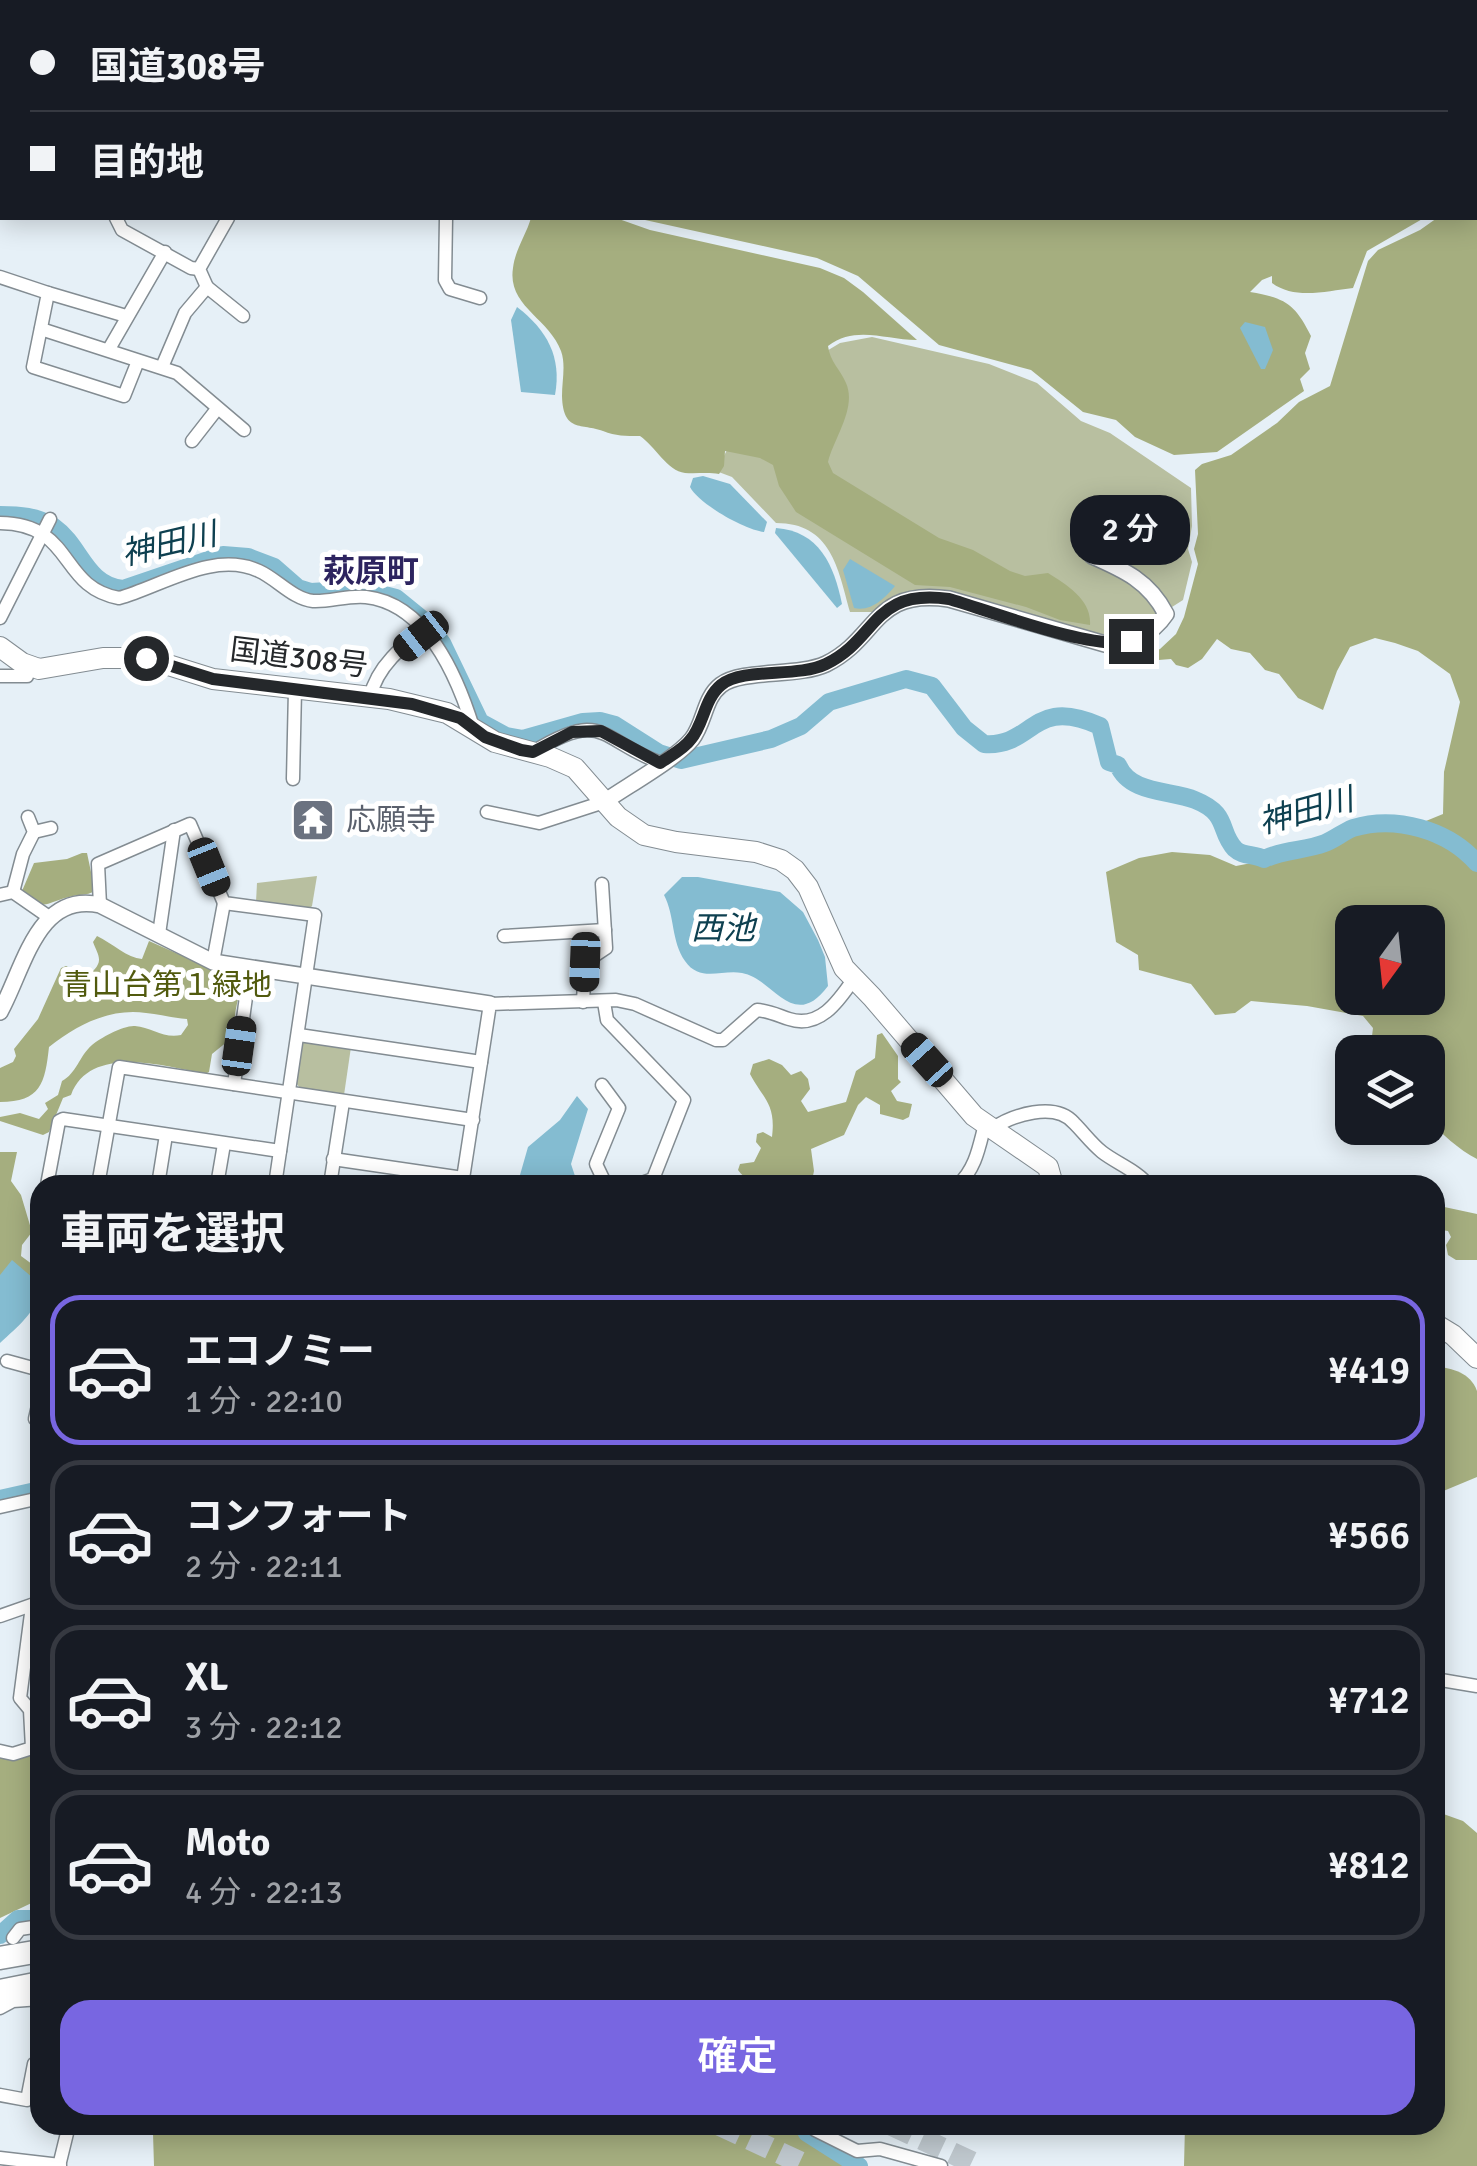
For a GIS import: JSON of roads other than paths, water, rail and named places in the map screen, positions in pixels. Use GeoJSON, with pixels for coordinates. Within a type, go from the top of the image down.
{"type":"FeatureCollection","features":[{"type":"Feature","properties":{"kind":"highway"},"geometry":{"type":"LineString","coordinates":[[0,648],[29,666]]}},
{"type":"Feature","properties":{"kind":"highway","name":"国道308号"},"geometry":{"type":"LineString","coordinates":[[29,666],[49,668],[122,657],[146,658],[213,679],[370,697],[447,714],[495,742],[575,768],[626,824],[644,835],[772,856],[796,870],[814,895],[844,968],[853,980],[974,1116],[1048,1167],[1051,1175]]}},
{"type":"Feature","properties":{"kind":"highway"},"geometry":{"type":"LineString","coordinates":[[1445,1331],[1477,1358]]}},
{"type":"Feature","properties":{"kind":"highway"},"geometry":{"type":"LineString","coordinates":[[4,1950],[30,1950]]}},
{"type":"Feature","properties":{"kind":"highway"},"geometry":{"type":"LineString","coordinates":[[0,1989],[30,1984]]}},
{"type":"Feature","properties":{"kind":"street"},"geometry":{"type":"LineString","coordinates":[[117,220],[122,230],[191,268],[199,268]]}},
{"type":"Feature","properties":{"kind":"street"},"geometry":{"type":"LineString","coordinates":[[199,268],[227,220]]}},
{"type":"Feature","properties":{"kind":"street"},"geometry":{"type":"LineString","coordinates":[[446,220],[444,280],[450,289],[480,298]]}},
{"type":"Feature","properties":{"kind":"street"},"geometry":{"type":"LineString","coordinates":[[109,349],[165,252]]}},
{"type":"Feature","properties":{"kind":"street"},"geometry":{"type":"LineString","coordinates":[[199,268],[208,287],[243,316]]}},
{"type":"Feature","properties":{"kind":"street"},"geometry":{"type":"LineString","coordinates":[[0,277],[126,316]]}},
{"type":"Feature","properties":{"kind":"street"},"geometry":{"type":"LineString","coordinates":[[162,367],[185,313],[208,287]]}},
{"type":"Feature","properties":{"kind":"street"},"geometry":{"type":"LineString","coordinates":[[48,292],[33,367],[124,396],[138,361]]}},
{"type":"Feature","properties":{"kind":"street"},"geometry":{"type":"LineString","coordinates":[[41,329],[176,373],[244,430]]}},
{"type":"Feature","properties":{"kind":"street"},"geometry":{"type":"LineString","coordinates":[[192,441],[217,409]]}},
{"type":"Feature","properties":{"kind":"street"},"geometry":{"type":"LineString","coordinates":[[0,523],[46,527],[87,585],[99,593],[120,598],[208,567],[241,565],[256,569],[312,601],[334,597],[378,600],[435,634],[472,726]]}},
{"type":"Feature","properties":{"kind":"street"},"geometry":{"type":"LineString","coordinates":[[0,618],[46,527]]}},
{"type":"Feature","properties":{"kind":"street"},"geometry":{"type":"LineString","coordinates":[[487,812],[539,823],[604,802],[692,739],[712,694],[725,682],[812,670],[828,663],[878,616],[903,601],[929,596],[949,599],[1105,644],[1131,641],[1156,627],[1166,614],[1147,585],[1092,556]]}},
{"type":"Feature","properties":{"kind":"street"},"geometry":{"type":"LineString","coordinates":[[370,697],[386,664],[421,636],[435,634]]}},
{"type":"Feature","properties":{"kind":"street"},"geometry":{"type":"LineString","coordinates":[[0,676],[27,676],[29,666]]}},
{"type":"Feature","properties":{"kind":"street"},"geometry":{"type":"LineString","coordinates":[[293,779],[295,690]]}},
{"type":"Feature","properties":{"kind":"street"},"geometry":{"type":"LineString","coordinates":[[533,752],[572,732],[601,731],[660,763]]}},
{"type":"Feature","properties":{"kind":"street"},"geometry":{"type":"LineString","coordinates":[[28,817],[34,832],[6,893],[49,917]]}},
{"type":"Feature","properties":{"kind":"street"},"geometry":{"type":"LineString","coordinates":[[100,905],[98,864],[192,825],[224,903],[213,962]]}},
{"type":"Feature","properties":{"kind":"street"},"geometry":{"type":"LineString","coordinates":[[34,832],[51,828]]}},
{"type":"Feature","properties":{"kind":"street"},"geometry":{"type":"LineString","coordinates":[[158,934],[174,830]]}},
{"type":"Feature","properties":{"kind":"street"},"geometry":{"type":"LineString","coordinates":[[583,1002],[585,962],[606,948],[602,884]]}},
{"type":"Feature","properties":{"kind":"street"},"geometry":{"type":"LineString","coordinates":[[1,1010],[49,917],[70,903],[100,905],[213,962],[490,1004],[616,1000],[636,1004],[716,1040],[723,1040],[757,1010],[793,1021],[813,1020],[828,1012],[853,980]]}},
{"type":"Feature","properties":{"kind":"street"},"geometry":{"type":"LineString","coordinates":[[224,903],[315,915],[276,1175]]}},
{"type":"Feature","properties":{"kind":"street"},"geometry":{"type":"LineString","coordinates":[[504,936],[605,930]]}},
{"type":"Feature","properties":{"kind":"street"},"geometry":{"type":"LineString","coordinates":[[234,1084],[250,968]]}},
{"type":"Feature","properties":{"kind":"street"},"geometry":{"type":"LineString","coordinates":[[604,1002],[607,1020],[684,1100],[655,1175]]}},
{"type":"Feature","properties":{"kind":"street"},"geometry":{"type":"LineString","coordinates":[[464,1175],[490,1004]]}},
{"type":"Feature","properties":{"kind":"street"},"geometry":{"type":"LineString","coordinates":[[299,1035],[481,1062]]}},
{"type":"Feature","properties":{"kind":"street"},"geometry":{"type":"LineString","coordinates":[[100,1175],[119,1068],[473,1120]]}},
{"type":"Feature","properties":{"kind":"street"},"geometry":{"type":"LineString","coordinates":[[601,1175],[596,1164],[619,1108],[602,1085]]}},
{"type":"Feature","properties":{"kind":"street"},"geometry":{"type":"LineString","coordinates":[[332,1175],[342,1102]]}},
{"type":"Feature","properties":{"kind":"street"},"geometry":{"type":"LineString","coordinates":[[970,1175],[988,1126],[1016,1115],[1064,1116],[1091,1143],[1138,1175]]}},
{"type":"Feature","properties":{"kind":"street"},"geometry":{"type":"LineString","coordinates":[[50,1175],[59,1121],[280,1151]]}},
{"type":"Feature","properties":{"kind":"street"},"geometry":{"type":"LineString","coordinates":[[160,1175],[166,1135]]}},
{"type":"Feature","properties":{"kind":"street"},"geometry":{"type":"LineString","coordinates":[[219,1175],[224,1144]]}},
{"type":"Feature","properties":{"kind":"street"},"geometry":{"type":"LineString","coordinates":[[334,1159],[424,1175]]}},
{"type":"Feature","properties":{"kind":"street"},"geometry":{"type":"LineString","coordinates":[[7,1361],[30,1367]]}},
{"type":"Feature","properties":{"kind":"street"},"geometry":{"type":"LineString","coordinates":[[0,1507],[30,1500]]}},
{"type":"Feature","properties":{"kind":"street"},"geometry":{"type":"LineString","coordinates":[[0,1616],[30,1606]]}},
{"type":"Feature","properties":{"kind":"street"},"geometry":{"type":"LineString","coordinates":[[30,1639],[20,1698],[30,1710]]}},
{"type":"Feature","properties":{"kind":"street"},"geometry":{"type":"LineString","coordinates":[[1445,1681],[1477,1686]]}},
{"type":"Feature","properties":{"kind":"street"},"geometry":{"type":"LineString","coordinates":[[0,1751],[13,1754],[30,1749]]}},
{"type":"Feature","properties":{"kind":"street"},"geometry":{"type":"LineString","coordinates":[[4,1950],[20,1929],[30,1928]]}},
{"type":"Feature","properties":{"kind":"street"},"geometry":{"type":"LineString","coordinates":[[0,2008],[13,2001],[30,1999]]}},
{"type":"Feature","properties":{"kind":"street"},"geometry":{"type":"LineString","coordinates":[[0,2094],[26,2100],[30,2082]]}},
{"type":"Feature","properties":{"kind":"street"},"geometry":{"type":"LineString","coordinates":[[9,2161],[60,2166],[67,2135]]}},
{"type":"Feature","properties":{"kind":"street"},"geometry":{"type":"LineString","coordinates":[[825,2135],[857,2151],[880,2149],[942,2166]]}},
{"type":"Feature","properties":{"kind":"water"},"geometry":{"type":"Polygon","coordinates":[[[517,307],[537,325],[550,345],[556,368],[555,395],[521,392],[511,320],[517,307]]]}},
{"type":"Feature","properties":{"kind":"water"},"geometry":{"type":"Polygon","coordinates":[[[1245,322],[1265,327],[1273,350],[1265,369],[1261,369],[1240,328],[1245,322]]]}},
{"type":"Feature","properties":{"kind":"water"},"geometry":{"type":"Polygon","coordinates":[[[703,476],[730,484],[767,522],[764,532],[735,521],[695,494],[690,487],[693,478],[703,476]]]}},
{"type":"Feature","properties":{"kind":"water"},"geometry":{"type":"Polygon","coordinates":[[[776,528],[803,536],[822,552],[842,604],[837,608],[775,533],[776,528]]]}},
{"type":"Feature","properties":{"kind":"water"},"geometry":{"type":"Polygon","coordinates":[[[850,559],[895,586],[872,606],[854,608],[843,570],[850,559]]]}},
{"type":"Feature","properties":{"kind":"water","name":"西池"},"geometry":{"type":"Polygon","coordinates":[[[682,877],[780,892],[803,912],[818,940],[825,957],[828,986],[816,999],[794,1004],[742,973],[704,973],[691,968],[677,945],[664,895],[682,877]]]}},
{"type":"Feature","properties":{"kind":"water"},"geometry":{"type":"Polygon","coordinates":[[[577,1096],[588,1109],[571,1164],[575,1175],[520,1175],[528,1147],[560,1120],[577,1096]]]}},
{"type":"Feature","properties":{"kind":"water"},"geometry":{"type":"Polygon","coordinates":[[[12,1260],[30,1275],[30,1311],[0,1343],[0,1275],[12,1260]]]}},
{"type":"Feature","properties":{"kind":"waterway","name":"神田川"},"geometry":{"type":"LineString","coordinates":[[0,515],[28,517],[54,527],[92,573],[110,586],[123,589],[223,555],[248,557],[274,567],[298,588],[311,592],[361,589],[396,598],[428,624],[442,643],[480,722],[506,736],[523,739],[600,721],[615,725],[659,753],[681,760],[771,739],[801,726],[829,702],[906,679],[932,686],[964,728],[984,744],[1014,739],[1046,719],[1060,716],[1100,726],[1109,762],[1141,786],[1206,805],[1219,817],[1230,842],[1241,853],[1264,859],[1325,843],[1353,828],[1386,823],[1436,834],[1477,863]]}},
{"type":"Feature","properties":{"kind":"waterway"},"geometry":{"type":"LineString","coordinates":[[0,1499],[30,1492]]}},
{"type":"Feature","properties":{"kind":"waterway"},"geometry":{"type":"LineString","coordinates":[[0,1935],[18,1919],[30,1919]]}},
{"type":"Feature","properties":{"kind":"waterway"},"geometry":{"type":"LineString","coordinates":[[810,2135],[859,2166]]}},
{"type":"Feature","properties":{"kind":"tunnel"},"geometry":{"type":"LineString","coordinates":[[741,2135],[808,2166]]}},
{"type":"Feature","properties":{"kind":"tunnel"},"geometry":{"type":"LineString","coordinates":[[913,2135],[980,2166]]}},
{"type":"Feature","properties":{"kind":"place","name":"応願寺"},"geometry":{"type":"Point","coordinates":[313,820]}},
{"type":"Feature","properties":{"kind":"district","name":"萩原町"},"geometry":{"type":"Point","coordinates":[371,571]}},
{"type":"Feature","properties":{"kind":"park label","name":"青山台第１緑地"},"geometry":{"type":"Point","coordinates":[167,985]}}]}
